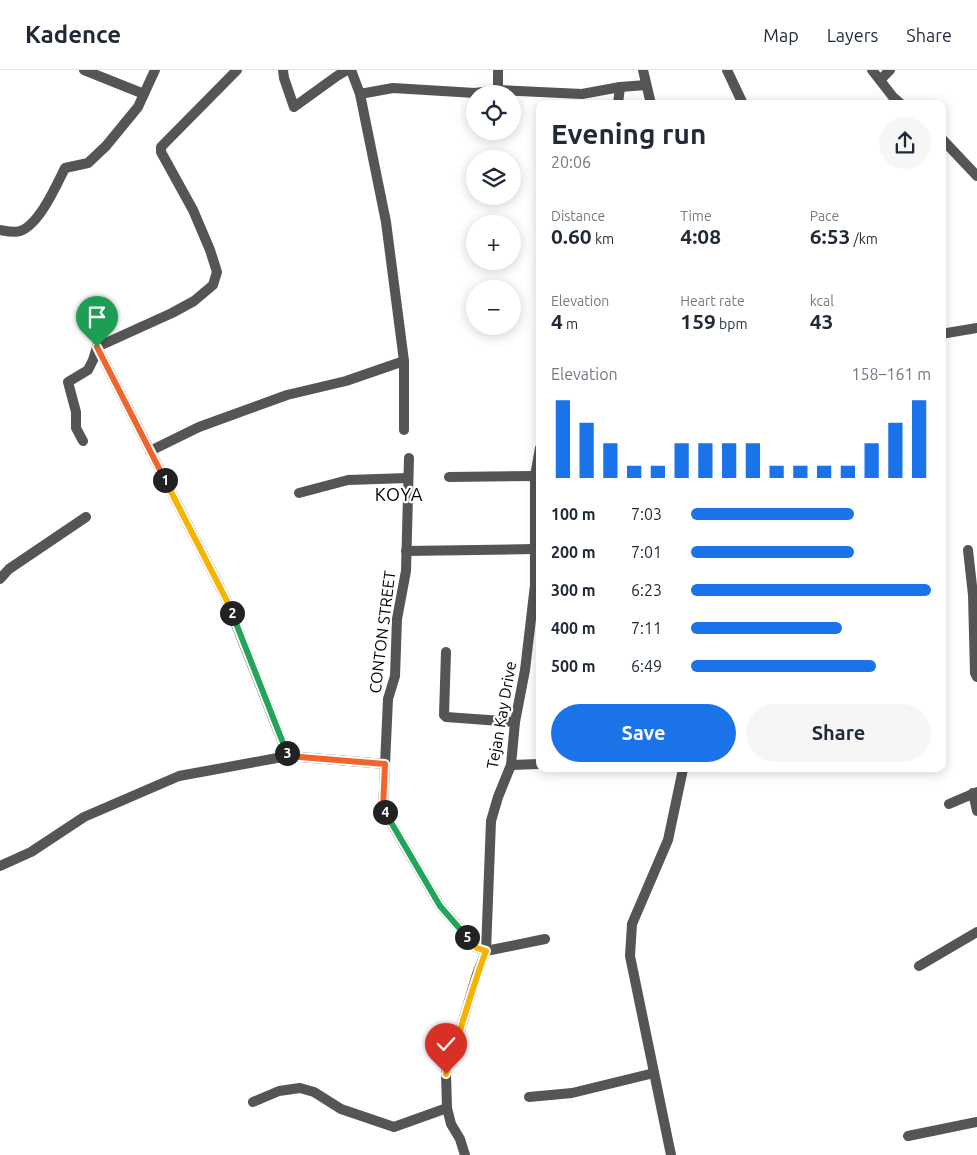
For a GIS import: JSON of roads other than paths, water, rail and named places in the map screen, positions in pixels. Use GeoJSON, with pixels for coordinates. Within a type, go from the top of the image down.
{"type":"FeatureCollection","features":[{"type":"Feature","properties":{"kind":"street"},"geometry":{"type":"LineString","coordinates":[[84,70],[144,94]]}},
{"type":"Feature","properties":{"kind":"street"},"geometry":{"type":"LineString","coordinates":[[0,230],[19,232],[30,225],[46,205],[66,168],[88,163],[106,146],[138,107],[155,70]]}},
{"type":"Feature","properties":{"kind":"street"},"geometry":{"type":"LineString","coordinates":[[83,441],[76,428],[76,412],[68,382],[88,370],[97,347],[172,313],[194,301],[212,285],[217,272],[210,250],[194,210],[161,152],[161,147],[237,70]]}},
{"type":"Feature","properties":{"kind":"street"},"geometry":{"type":"LineString","coordinates":[[283,70],[294,106],[347,70]]}},
{"type":"Feature","properties":{"kind":"street"},"geometry":{"type":"LineString","coordinates":[[351,70],[360,94],[386,222],[404,361],[404,430]]}},
{"type":"Feature","properties":{"kind":"street"},"geometry":{"type":"LineString","coordinates":[[498,70],[498,85]]}},
{"type":"Feature","properties":{"kind":"street"},"geometry":{"type":"LineString","coordinates":[[643,70],[650,100]]}},
{"type":"Feature","properties":{"kind":"street"},"geometry":{"type":"LineString","coordinates":[[727,70],[741,100]]}},
{"type":"Feature","properties":{"kind":"street"},"geometry":{"type":"LineString","coordinates":[[872,70],[893,100]]}},
{"type":"Feature","properties":{"kind":"street"},"geometry":{"type":"LineString","coordinates":[[880,80],[890,70]]}},
{"type":"Feature","properties":{"kind":"street"},"geometry":{"type":"LineString","coordinates":[[521,92],[583,99],[620,87],[646,85]]}},
{"type":"Feature","properties":{"kind":"street"},"geometry":{"type":"LineString","coordinates":[[618,100],[620,87]]}},
{"type":"Feature","properties":{"kind":"street"},"geometry":{"type":"LineString","coordinates":[[360,94],[393,88],[466,93]]}},
{"type":"Feature","properties":{"kind":"street"},"geometry":{"type":"LineString","coordinates":[[946,143],[977,176]]}},
{"type":"Feature","properties":{"kind":"street"},"geometry":{"type":"LineString","coordinates":[[947,333],[977,328]]}},
{"type":"Feature","properties":{"kind":"street"},"geometry":{"type":"LineString","coordinates":[[97,347],[226,599],[288,756]]}},
{"type":"Feature","properties":{"kind":"street"},"geometry":{"type":"LineString","coordinates":[[150,451],[199,427],[287,395],[346,381],[404,361]]}},
{"type":"Feature","properties":{"kind":"street","name":"CONTON STREET"},"geometry":{"type":"LineString","coordinates":[[409,458],[406,571],[397,619],[395,676],[388,699],[383,809],[440,906],[477,948],[486,951]]}},
{"type":"Feature","properties":{"kind":"street"},"geometry":{"type":"LineString","coordinates":[[449,477],[536,476]]}},
{"type":"Feature","properties":{"kind":"street","name":"Tejan Kay Drive"},"geometry":{"type":"LineString","coordinates":[[465,1155],[460,1139],[451,1124],[447,1108],[446,1074],[486,951],[491,821],[511,765],[515,722],[525,670],[535,585],[536,476]]}},
{"type":"Feature","properties":{"kind":"street"},"geometry":{"type":"LineString","coordinates":[[299,493],[348,480],[408,478]]}},
{"type":"Feature","properties":{"kind":"street"},"geometry":{"type":"LineString","coordinates":[[0,579],[9,569],[86,517]]}},
{"type":"Feature","properties":{"kind":"street"},"geometry":{"type":"LineString","coordinates":[[406,551],[535,550]]}},
{"type":"Feature","properties":{"kind":"street"},"geometry":{"type":"LineString","coordinates":[[968,550],[973,595],[975,673],[977,677]]}},
{"type":"Feature","properties":{"kind":"street"},"geometry":{"type":"LineString","coordinates":[[446,652],[444,715],[446,717],[515,722]]}},
{"type":"Feature","properties":{"kind":"street"},"geometry":{"type":"LineString","coordinates":[[0,866],[31,852],[84,817],[179,776],[288,756],[385,764]]}},
{"type":"Feature","properties":{"kind":"street"},"geometry":{"type":"LineString","coordinates":[[511,765],[536,764]]}},
{"type":"Feature","properties":{"kind":"street"},"geometry":{"type":"LineString","coordinates":[[671,1155],[630,956],[632,924],[668,840],[682,772]]}},
{"type":"Feature","properties":{"kind":"street"},"geometry":{"type":"LineString","coordinates":[[949,804],[975,793],[977,811]]}},
{"type":"Feature","properties":{"kind":"street"},"geometry":{"type":"LineString","coordinates":[[920,966],[977,932]]}},
{"type":"Feature","properties":{"kind":"street"},"geometry":{"type":"LineString","coordinates":[[486,951],[544,939]]}},
{"type":"Feature","properties":{"kind":"street"},"geometry":{"type":"LineString","coordinates":[[529,1097],[572,1092],[654,1073]]}},
{"type":"Feature","properties":{"kind":"street"},"geometry":{"type":"LineString","coordinates":[[253,1102],[279,1091],[300,1088],[314,1092],[341,1109],[394,1127],[447,1108]]}},
{"type":"Feature","properties":{"kind":"street"},"geometry":{"type":"LineString","coordinates":[[908,1136],[977,1122]]}},
{"type":"Feature","properties":{"kind":"district","name":"KOYA"},"geometry":{"type":"Point","coordinates":[399,494]}}]}
